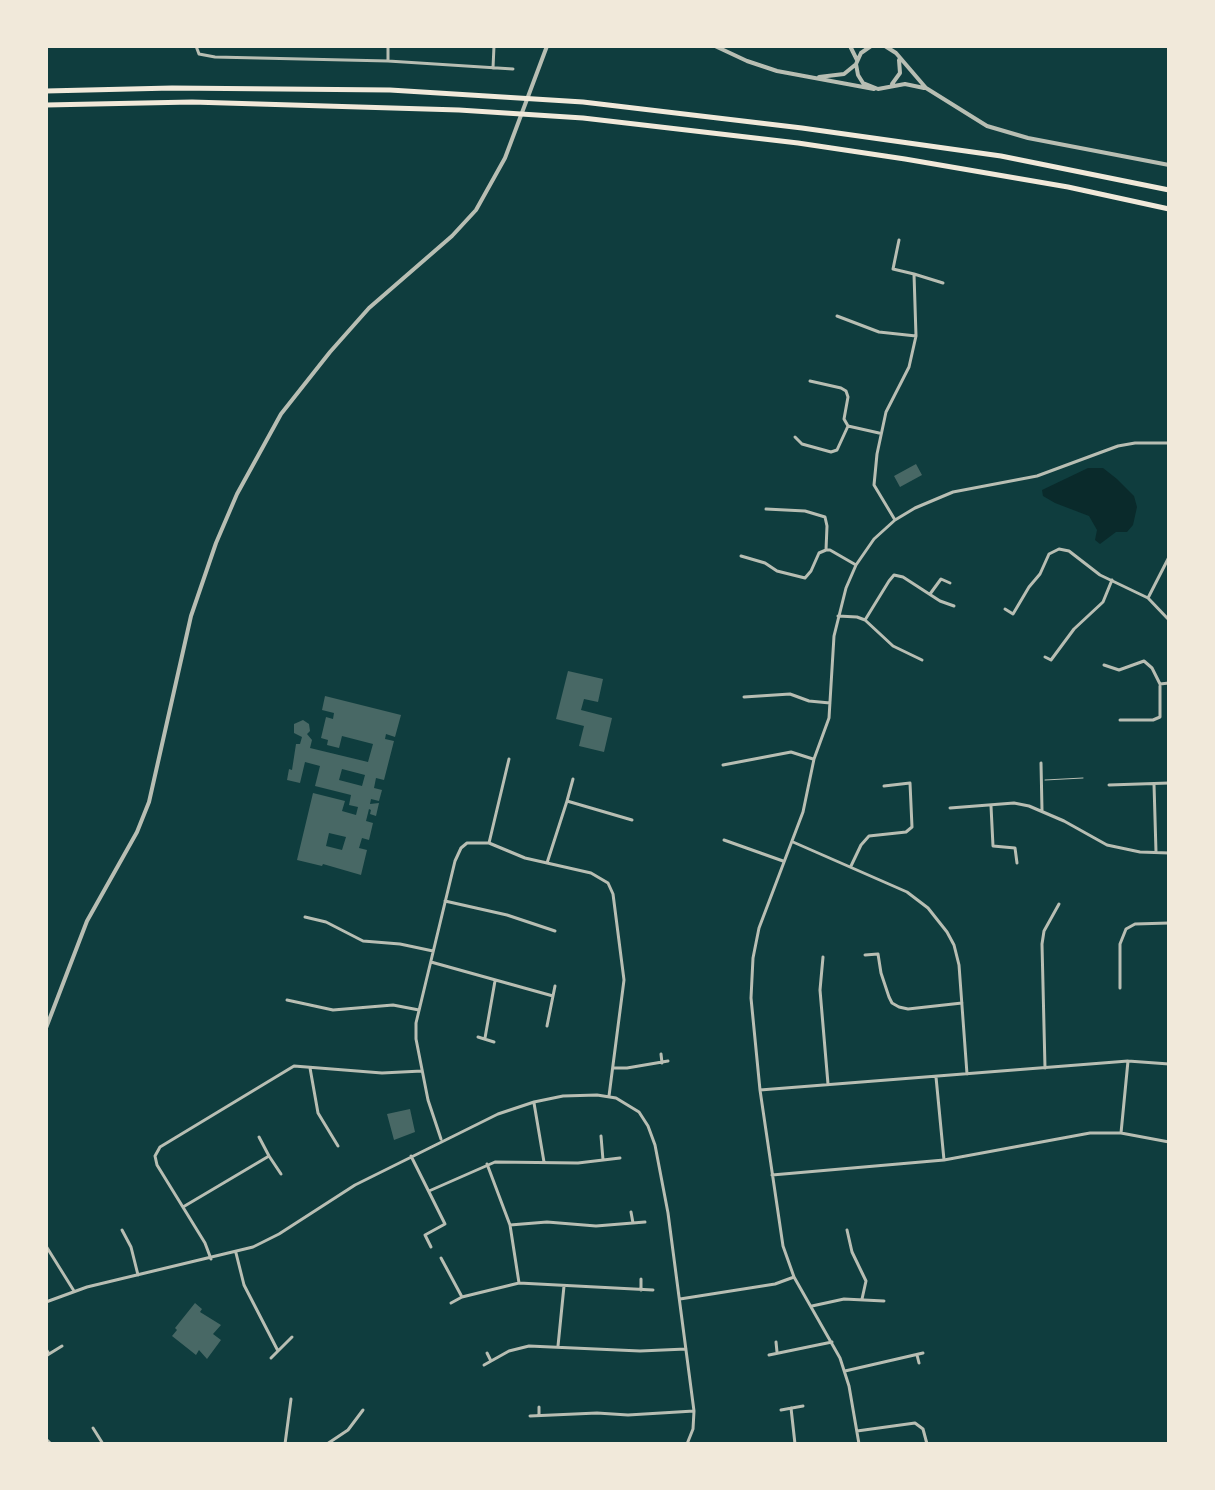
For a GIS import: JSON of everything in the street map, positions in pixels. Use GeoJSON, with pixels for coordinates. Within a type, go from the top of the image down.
{"type":"FeatureCollection","features":[{"type":"Feature","properties":{"kind":"highway"},"geometry":{"type":"LineString","coordinates":[[46,91],[172,88],[390,90],[583,102],[1001,156],[1169,190]]}},
{"type":"Feature","properties":{"kind":"highway"},"geometry":{"type":"LineString","coordinates":[[46,105],[192,102],[459,110],[583,118],[890,156],[1068,187],[1169,209]]}},
{"type":"Feature","properties":{"kind":"street"},"geometry":{"type":"LineString","coordinates":[[388,46],[388,61]]}},
{"type":"Feature","properties":{"kind":"street"},"geometry":{"type":"LineString","coordinates":[[493,68],[494,46]]}},
{"type":"Feature","properties":{"kind":"street"},"geometry":{"type":"LineString","coordinates":[[46,1028],[87,921],[137,832],[149,802],[191,616],[216,543],[244,481],[281,414],[330,352],[369,308],[452,236],[476,210],[496,177],[547,46]]}},
{"type":"Feature","properties":{"kind":"street"},"geometry":{"type":"LineString","coordinates":[[715,46],[762,66],[813,77],[874,89],[905,84],[926,88]]}},
{"type":"Feature","properties":{"kind":"street"},"geometry":{"type":"LineString","coordinates":[[850,46],[860,80],[874,89]]}},
{"type":"Feature","properties":{"kind":"street"},"geometry":{"type":"LineString","coordinates":[[813,77],[844,74],[871,46]]}},
{"type":"Feature","properties":{"kind":"street"},"geometry":{"type":"LineString","coordinates":[[885,46],[892,48],[926,88],[987,126],[1028,138],[1169,165]]}},
{"type":"Feature","properties":{"kind":"street"},"geometry":{"type":"LineString","coordinates":[[196,47],[199,54],[215,57],[388,61],[513,69]]}},
{"type":"Feature","properties":{"kind":"street"},"geometry":{"type":"LineString","coordinates":[[889,87],[900,73],[898,57]]}},
{"type":"Feature","properties":{"kind":"street"},"geometry":{"type":"LineString","coordinates":[[899,240],[893,269],[943,283]]}},
{"type":"Feature","properties":{"kind":"street"},"geometry":{"type":"LineString","coordinates":[[895,520],[874,485],[886,412],[909,367],[916,336],[914,274]]}},
{"type":"Feature","properties":{"kind":"street"},"geometry":{"type":"LineString","coordinates":[[837,316],[879,332],[916,336]]}},
{"type":"Feature","properties":{"kind":"street"},"geometry":{"type":"LineString","coordinates":[[810,381],[846,391],[848,397],[844,419],[848,426],[881,433]]}},
{"type":"Feature","properties":{"kind":"street"},"geometry":{"type":"LineString","coordinates":[[795,437],[802,444],[831,452],[837,450],[848,426]]}},
{"type":"Feature","properties":{"kind":"street"},"geometry":{"type":"LineString","coordinates":[[859,1444],[845,1371],[832,1342],[794,1277],[783,1246],[760,1090],[751,998],[753,958],[759,928],[793,842],[814,759],[825,733],[831,703],[832,657],[838,616],[856,565],[874,539],[895,520],[953,492],[1037,476],[1118,446],[1169,443]]}},
{"type":"Feature","properties":{"kind":"street"},"geometry":{"type":"LineString","coordinates":[[766,509],[805,511],[825,517],[826,550]]}},
{"type":"Feature","properties":{"kind":"street"},"geometry":{"type":"LineString","coordinates":[[741,556],[765,563],[777,571],[805,578],[819,553],[826,550],[856,565]]}},
{"type":"Feature","properties":{"kind":"street"},"geometry":{"type":"LineString","coordinates":[[1005,609],[1013,614],[1040,574],[1049,554],[1054,550],[1069,551],[1089,568],[1148,598],[1169,620]]}},
{"type":"Feature","properties":{"kind":"street"},"geometry":{"type":"LineString","coordinates":[[1148,598],[1169,557]]}},
{"type":"Feature","properties":{"kind":"street"},"geometry":{"type":"LineString","coordinates":[[865,620],[894,575],[954,606]]}},
{"type":"Feature","properties":{"kind":"street"},"geometry":{"type":"LineString","coordinates":[[930,594],[941,579],[950,583]]}},
{"type":"Feature","properties":{"kind":"street"},"geometry":{"type":"LineString","coordinates":[[1045,657],[1051,660],[1074,629],[1103,602],[1112,580]]}},
{"type":"Feature","properties":{"kind":"street"},"geometry":{"type":"LineString","coordinates":[[838,616],[865,620],[893,646],[922,660]]}},
{"type":"Feature","properties":{"kind":"street"},"geometry":{"type":"LineString","coordinates":[[1104,665],[1119,670],[1148,662],[1160,684],[1160,717],[1143,721],[1120,720]]}},
{"type":"Feature","properties":{"kind":"street"},"geometry":{"type":"LineString","coordinates":[[1160,684],[1169,683]]}},
{"type":"Feature","properties":{"kind":"street"},"geometry":{"type":"LineString","coordinates":[[744,697],[790,694],[809,701],[831,703]]}},
{"type":"Feature","properties":{"kind":"street"},"geometry":{"type":"LineString","coordinates":[[723,765],[791,752],[814,759]]}},
{"type":"Feature","properties":{"kind":"street"},"geometry":{"type":"LineString","coordinates":[[489,843],[509,759]]}},
{"type":"Feature","properties":{"kind":"street"},"geometry":{"type":"LineString","coordinates":[[1041,763],[1042,810]]}},
{"type":"Feature","properties":{"kind":"street"},"geometry":{"type":"LineString","coordinates":[[547,863],[573,779]]}},
{"type":"Feature","properties":{"kind":"street"},"geometry":{"type":"LineString","coordinates":[[562,783],[571,785]]}},
{"type":"Feature","properties":{"kind":"street"},"geometry":{"type":"LineString","coordinates":[[851,867],[869,836],[906,832],[912,827],[910,783],[884,786]]}},
{"type":"Feature","properties":{"kind":"street"},"geometry":{"type":"LineString","coordinates":[[1109,785],[1169,783]]}},
{"type":"Feature","properties":{"kind":"street"},"geometry":{"type":"LineString","coordinates":[[1154,784],[1156,852]]}},
{"type":"Feature","properties":{"kind":"street"},"geometry":{"type":"LineString","coordinates":[[567,801],[632,820]]}},
{"type":"Feature","properties":{"kind":"street"},"geometry":{"type":"LineString","coordinates":[[950,808],[1014,803],[1042,810],[1107,845],[1140,852],[1169,853]]}},
{"type":"Feature","properties":{"kind":"street"},"geometry":{"type":"LineString","coordinates":[[991,806],[993,846],[1015,848],[1017,863]]}},
{"type":"Feature","properties":{"kind":"street"},"geometry":{"type":"LineString","coordinates":[[613,814],[615,807]]}},
{"type":"Feature","properties":{"kind":"street"},"geometry":{"type":"LineString","coordinates":[[724,840],[783,861]]}},
{"type":"Feature","properties":{"kind":"street"},"geometry":{"type":"LineString","coordinates":[[793,842],[907,892],[928,908],[954,945],[959,965],[967,1074]]}},
{"type":"Feature","properties":{"kind":"street"},"geometry":{"type":"LineString","coordinates":[[441,1140],[429,1105],[416,1039],[419,1010],[445,901],[461,848],[467,843],[489,843],[525,858],[601,877],[608,883],[613,894],[624,980],[609,1096]]}},
{"type":"Feature","properties":{"kind":"street"},"geometry":{"type":"LineString","coordinates":[[445,901],[507,915],[555,931]]}},
{"type":"Feature","properties":{"kind":"street"},"geometry":{"type":"LineString","coordinates":[[1045,1068],[1042,944],[1044,931],[1059,904]]}},
{"type":"Feature","properties":{"kind":"street"},"geometry":{"type":"LineString","coordinates":[[305,917],[326,922],[363,941],[433,951]]}},
{"type":"Feature","properties":{"kind":"street"},"geometry":{"type":"LineString","coordinates":[[1120,988],[1120,944],[1126,929],[1135,924],[1169,923]]}},
{"type":"Feature","properties":{"kind":"street"},"geometry":{"type":"LineString","coordinates":[[865,955],[878,954],[889,997],[899,1007],[908,1009],[962,1003]]}},
{"type":"Feature","properties":{"kind":"street"},"geometry":{"type":"LineString","coordinates":[[823,957],[820,990],[828,1084]]}},
{"type":"Feature","properties":{"kind":"street"},"geometry":{"type":"LineString","coordinates":[[431,962],[553,996]]}},
{"type":"Feature","properties":{"kind":"street"},"geometry":{"type":"LineString","coordinates":[[485,1038],[495,981]]}},
{"type":"Feature","properties":{"kind":"street"},"geometry":{"type":"LineString","coordinates":[[547,1026],[555,986]]}},
{"type":"Feature","properties":{"kind":"street"},"geometry":{"type":"LineString","coordinates":[[287,1000],[333,1010],[393,1005],[419,1010]]}},
{"type":"Feature","properties":{"kind":"street"},"geometry":{"type":"LineString","coordinates":[[478,1037],[494,1042]]}},
{"type":"Feature","properties":{"kind":"street"},"geometry":{"type":"LineString","coordinates":[[661,1054],[662,1063]]}},
{"type":"Feature","properties":{"kind":"street"},"geometry":{"type":"LineString","coordinates":[[614,1068],[668,1061]]}},
{"type":"Feature","properties":{"kind":"street"},"geometry":{"type":"LineString","coordinates":[[760,1090],[1128,1061],[1169,1064]]}},
{"type":"Feature","properties":{"kind":"street"},"geometry":{"type":"LineString","coordinates":[[1121,1133],[1128,1061]]}},
{"type":"Feature","properties":{"kind":"street"},"geometry":{"type":"LineString","coordinates":[[211,1259],[205,1243],[155,1161],[160,1147],[288,1069],[310,1067],[382,1073],[422,1071]]}},
{"type":"Feature","properties":{"kind":"street"},"geometry":{"type":"LineString","coordinates":[[310,1067],[318,1113],[338,1146]]}},
{"type":"Feature","properties":{"kind":"street"},"geometry":{"type":"LineString","coordinates":[[936,1077],[944,1160]]}},
{"type":"Feature","properties":{"kind":"street"},"geometry":{"type":"LineString","coordinates":[[46,1302],[74,1291],[236,1253],[266,1242],[355,1185],[484,1119],[534,1102],[577,1095],[609,1096],[622,1100],[639,1112],[652,1134],[668,1213],[694,1411],[693,1429],[687,1444]]}},
{"type":"Feature","properties":{"kind":"street"},"geometry":{"type":"LineString","coordinates":[[534,1102],[544,1162]]}},
{"type":"Feature","properties":{"kind":"street"},"geometry":{"type":"LineString","coordinates":[[772,1175],[944,1160],[1090,1133],[1121,1133],[1169,1142]]}},
{"type":"Feature","properties":{"kind":"street"},"geometry":{"type":"LineString","coordinates":[[601,1136],[603,1160]]}},
{"type":"Feature","properties":{"kind":"street"},"geometry":{"type":"LineString","coordinates":[[259,1137],[281,1174]]}},
{"type":"Feature","properties":{"kind":"street"},"geometry":{"type":"LineString","coordinates":[[183,1207],[269,1156]]}},
{"type":"Feature","properties":{"kind":"street"},"geometry":{"type":"LineString","coordinates":[[411,1156],[445,1224],[425,1235],[431,1247]]}},
{"type":"Feature","properties":{"kind":"street"},"geometry":{"type":"LineString","coordinates":[[429,1191],[487,1164],[620,1158]]}},
{"type":"Feature","properties":{"kind":"street"},"geometry":{"type":"LineString","coordinates":[[487,1164],[510,1225],[519,1283]]}},
{"type":"Feature","properties":{"kind":"street"},"geometry":{"type":"LineString","coordinates":[[631,1212],[633,1223]]}},
{"type":"Feature","properties":{"kind":"street"},"geometry":{"type":"LineString","coordinates":[[510,1225],[547,1222],[596,1226],[645,1222]]}},
{"type":"Feature","properties":{"kind":"street"},"geometry":{"type":"LineString","coordinates":[[122,1230],[131,1247],[138,1275]]}},
{"type":"Feature","properties":{"kind":"street"},"geometry":{"type":"LineString","coordinates":[[847,1230],[852,1252],[866,1281],[862,1299]]}},
{"type":"Feature","properties":{"kind":"street"},"geometry":{"type":"LineString","coordinates":[[46,1246],[74,1291]]}},
{"type":"Feature","properties":{"kind":"street"},"geometry":{"type":"LineString","coordinates":[[236,1253],[244,1285],[278,1351]]}},
{"type":"Feature","properties":{"kind":"street"},"geometry":{"type":"LineString","coordinates":[[441,1258],[462,1297]]}},
{"type":"Feature","properties":{"kind":"street"},"geometry":{"type":"LineString","coordinates":[[678,1299],[775,1284],[794,1277]]}},
{"type":"Feature","properties":{"kind":"street"},"geometry":{"type":"LineString","coordinates":[[641,1279],[641,1290]]}},
{"type":"Feature","properties":{"kind":"street"},"geometry":{"type":"LineString","coordinates":[[451,1303],[462,1297],[519,1283],[653,1290]]}},
{"type":"Feature","properties":{"kind":"street"},"geometry":{"type":"LineString","coordinates":[[558,1346],[564,1286]]}},
{"type":"Feature","properties":{"kind":"street"},"geometry":{"type":"LineString","coordinates":[[812,1306],[830,1301],[884,1301]]}},
{"type":"Feature","properties":{"kind":"street"},"geometry":{"type":"LineString","coordinates":[[271,1358],[292,1337]]}},
{"type":"Feature","properties":{"kind":"street"},"geometry":{"type":"LineString","coordinates":[[776,1342],[777,1352]]}},
{"type":"Feature","properties":{"kind":"street"},"geometry":{"type":"LineString","coordinates":[[769,1355],[832,1342]]}},
{"type":"Feature","properties":{"kind":"street"},"geometry":{"type":"LineString","coordinates":[[47,1353],[62,1346]]}},
{"type":"Feature","properties":{"kind":"street"},"geometry":{"type":"LineString","coordinates":[[484,1365],[519,1348],[558,1346],[614,1351],[686,1349]]}},
{"type":"Feature","properties":{"kind":"street"},"geometry":{"type":"LineString","coordinates":[[487,1353],[491,1361]]}},
{"type":"Feature","properties":{"kind":"street"},"geometry":{"type":"LineString","coordinates":[[845,1371],[923,1353]]}},
{"type":"Feature","properties":{"kind":"street"},"geometry":{"type":"LineString","coordinates":[[917,1355],[919,1363]]}},
{"type":"Feature","properties":{"kind":"street"},"geometry":{"type":"LineString","coordinates":[[285,1444],[291,1399]]}},
{"type":"Feature","properties":{"kind":"street"},"geometry":{"type":"LineString","coordinates":[[781,1410],[803,1406]]}},
{"type":"Feature","properties":{"kind":"street"},"geometry":{"type":"LineString","coordinates":[[539,1407],[539,1415]]}},
{"type":"Feature","properties":{"kind":"street"},"geometry":{"type":"LineString","coordinates":[[791,1408],[795,1444]]}},
{"type":"Feature","properties":{"kind":"street"},"geometry":{"type":"LineString","coordinates":[[327,1444],[348,1430],[363,1410]]}},
{"type":"Feature","properties":{"kind":"street"},"geometry":{"type":"LineString","coordinates":[[530,1416],[694,1411]]}},
{"type":"Feature","properties":{"kind":"street"},"geometry":{"type":"LineString","coordinates":[[857,1431],[915,1423],[923,1429],[927,1444]]}},
{"type":"Feature","properties":{"kind":"street"},"geometry":{"type":"LineString","coordinates":[[93,1428],[103,1444]]}},
{"type":"Feature","properties":{"kind":"street"},"geometry":{"type":"LineString","coordinates":[[46,1439],[51,1444]]}},
{"type":"Feature","properties":{"kind":"lane"},"geometry":{"type":"LineString","coordinates":[[1043,781],[1083,778]]}},
{"type":"Feature","properties":{"kind":"water"},"geometry":{"type":"Polygon","coordinates":[[[1088,468],[1103,468],[1117,479],[1134,496],[1137,507],[1133,525],[1127,532],[1116,532],[1100,544],[1095,540],[1097,530],[1089,516],[1055,503],[1043,496],[1042,490],[1088,468]]]}},
{"type":"Feature","properties":{"kind":"building"},"geometry":{"type":"Polygon","coordinates":[[[916,464],[922,475],[900,487],[894,476],[916,464]]]}},
{"type":"Feature","properties":{"kind":"building"},"geometry":{"type":"Polygon","coordinates":[[[568,671],[603,679],[598,702],[584,699],[581,710],[612,718],[604,752],[579,746],[584,726],[556,719],[568,671]]]}},
{"type":"Feature","properties":{"kind":"building"},"geometry":{"type":"Polygon","coordinates":[[[325,696],[401,715],[395,737],[386,734],[385,739],[394,741],[384,780],[376,778],[374,788],[382,790],[379,801],[371,799],[370,804],[379,803],[376,816],[370,814],[369,809],[366,821],[373,823],[369,840],[362,838],[359,848],[367,850],[361,875],[297,860],[313,793],[345,801],[342,811],[356,815],[358,807],[349,805],[351,795],[315,786],[320,766],[305,762],[300,783],[287,780],[289,769],[292,770],[296,744],[300,744],[302,737],[294,733],[294,724],[303,720],[309,724],[307,734],[312,740],[310,748],[368,762],[373,744],[342,736],[339,748],[327,745],[328,740],[321,738],[326,717],[333,719],[334,713],[322,710],[325,696]],[[342,769],[339,780],[362,786],[365,775],[342,769]],[[329,833],[326,846],[342,850],[346,837],[329,833]]]}},
{"type":"Feature","properties":{"kind":"building"},"geometry":{"type":"Polygon","coordinates":[[[410,1109],[415,1132],[394,1140],[387,1114],[410,1109]]]}},
{"type":"Feature","properties":{"kind":"building"},"geometry":{"type":"Polygon","coordinates":[[[195,1303],[202,1309],[200,1312],[221,1325],[213,1334],[221,1340],[207,1359],[199,1350],[196,1355],[172,1336],[195,1303]]]}}]}
